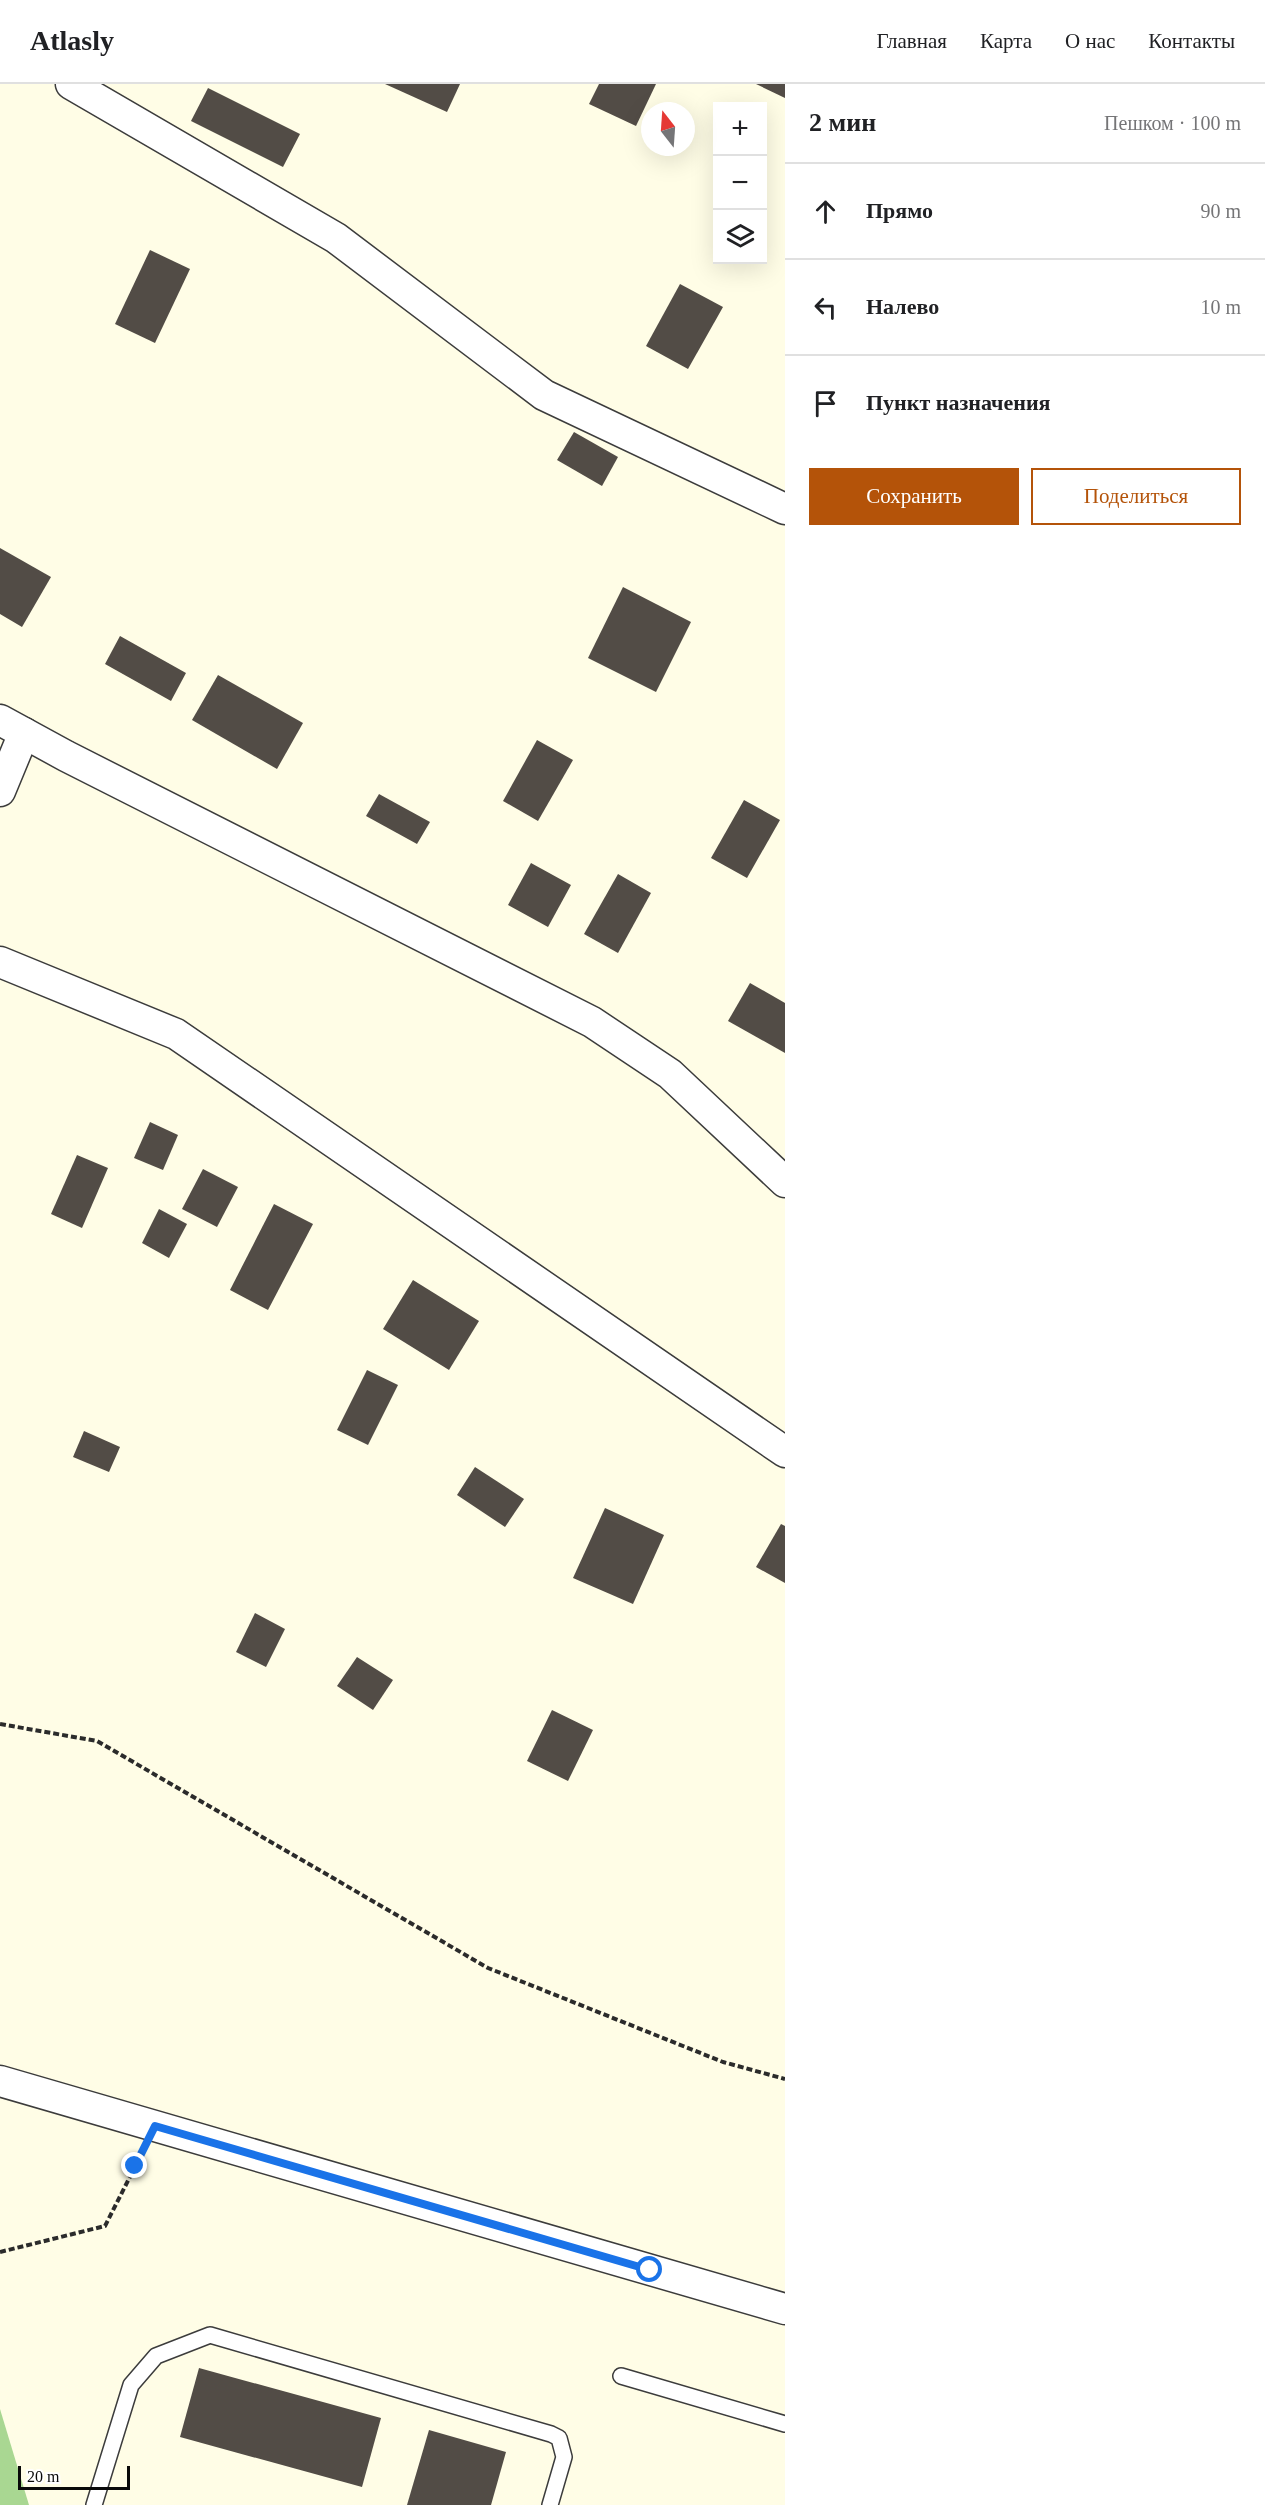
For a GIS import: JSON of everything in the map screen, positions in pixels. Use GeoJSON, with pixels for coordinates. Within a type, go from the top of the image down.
{"type":"FeatureCollection","features":[{"type":"Feature","properties":{"kind":"street"},"geometry":{"type":"LineString","coordinates":[[71,84],[336,238],[544,395],[785,509]]}},
{"type":"Feature","properties":{"kind":"street"},"geometry":{"type":"LineString","coordinates":[[0,791],[12,726],[592,1022],[670,1074],[785,1182]]}},
{"type":"Feature","properties":{"kind":"street"},"geometry":{"type":"LineString","coordinates":[[0,962],[176,1034],[785,1452]]}},
{"type":"Feature","properties":{"kind":"street"},"geometry":{"type":"LineString","coordinates":[[0,2081],[785,2308]]}},
{"type":"Feature","properties":{"kind":"lane"},"geometry":{"type":"LineString","coordinates":[[94,2505],[131,2385],[156,2356],[210,2335],[552,2434],[559,2438],[564,2457],[552,2504]]}},
{"type":"Feature","properties":{"kind":"lane"},"geometry":{"type":"LineString","coordinates":[[621,2376],[785,2424]]}},
{"type":"Feature","properties":{"kind":"path"},"geometry":{"type":"LineString","coordinates":[[0,1724],[98,1741],[488,1968],[723,2062],[785,2079]]}},
{"type":"Feature","properties":{"kind":"path"},"geometry":{"type":"LineString","coordinates":[[0,2252],[105,2226],[155,2126]]}},
{"type":"Feature","properties":{"kind":"green space"},"geometry":{"type":"Polygon","coordinates":[[[0,2409],[29,2505],[0,2505],[0,2409]]]}},
{"type":"Feature","properties":{"kind":"building"},"geometry":{"type":"Polygon","coordinates":[[[385,84],[460,84],[447,112],[385,84]]]}},
{"type":"Feature","properties":{"kind":"building"},"geometry":{"type":"Polygon","coordinates":[[[599,84],[656,84],[647,102],[641,102],[641,116],[636,126],[589,104],[599,84]]]}},
{"type":"Feature","properties":{"kind":"building"},"geometry":{"type":"Polygon","coordinates":[[[756,84],[785,84],[785,98],[756,84]]]}},
{"type":"Feature","properties":{"kind":"building"},"geometry":{"type":"Polygon","coordinates":[[[208,88],[300,134],[283,167],[191,121],[208,88]]]}},
{"type":"Feature","properties":{"kind":"building"},"geometry":{"type":"Polygon","coordinates":[[[150,250],[190,269],[155,343],[115,324],[150,250]]]}},
{"type":"Feature","properties":{"kind":"building"},"geometry":{"type":"Polygon","coordinates":[[[680,284],[723,307],[688,369],[646,346],[680,284]]]}},
{"type":"Feature","properties":{"kind":"building"},"geometry":{"type":"Polygon","coordinates":[[[574,432],[618,457],[602,486],[557,460],[574,432]]]}},
{"type":"Feature","properties":{"kind":"building"},"geometry":{"type":"Polygon","coordinates":[[[0,548],[51,577],[22,627],[0,614],[0,548]]]}},
{"type":"Feature","properties":{"kind":"building"},"geometry":{"type":"Polygon","coordinates":[[[623,587],[691,622],[656,692],[588,658],[623,587]]]}},
{"type":"Feature","properties":{"kind":"building"},"geometry":{"type":"Polygon","coordinates":[[[120,636],[186,673],[171,701],[105,664],[120,636]]]}},
{"type":"Feature","properties":{"kind":"building"},"geometry":{"type":"Polygon","coordinates":[[[218,675],[303,723],[277,769],[192,720],[218,675]]]}},
{"type":"Feature","properties":{"kind":"building"},"geometry":{"type":"Polygon","coordinates":[[[537,740],[573,760],[538,821],[503,801],[537,740]]]}},
{"type":"Feature","properties":{"kind":"building"},"geometry":{"type":"Polygon","coordinates":[[[379,794],[430,822],[417,844],[366,816],[379,794]]]}},
{"type":"Feature","properties":{"kind":"building"},"geometry":{"type":"Polygon","coordinates":[[[744,800],[780,820],[747,878],[711,858],[744,800]]]}},
{"type":"Feature","properties":{"kind":"building"},"geometry":{"type":"Polygon","coordinates":[[[531,863],[571,885],[548,927],[508,905],[531,863]]]}},
{"type":"Feature","properties":{"kind":"building"},"geometry":{"type":"Polygon","coordinates":[[[618,874],[651,893],[618,953],[584,934],[618,874]]]}},
{"type":"Feature","properties":{"kind":"building"},"geometry":{"type":"Polygon","coordinates":[[[750,983],[785,1003],[785,1053],[728,1021],[750,983]]]}},
{"type":"Feature","properties":{"kind":"building"},"geometry":{"type":"Polygon","coordinates":[[[150,1122],[178,1135],[163,1170],[134,1158],[150,1122]]]}},
{"type":"Feature","properties":{"kind":"building"},"geometry":{"type":"Polygon","coordinates":[[[77,1155],[108,1168],[82,1228],[51,1214],[77,1155]]]}},
{"type":"Feature","properties":{"kind":"building"},"geometry":{"type":"Polygon","coordinates":[[[203,1169],[238,1187],[217,1227],[182,1209],[203,1169]]]}},
{"type":"Feature","properties":{"kind":"building"},"geometry":{"type":"Polygon","coordinates":[[[274,1204],[313,1224],[268,1310],[230,1290],[274,1204]]]}},
{"type":"Feature","properties":{"kind":"building"},"geometry":{"type":"Polygon","coordinates":[[[159,1209],[187,1224],[169,1258],[142,1243],[159,1209]]]}},
{"type":"Feature","properties":{"kind":"building"},"geometry":{"type":"Polygon","coordinates":[[[413,1280],[479,1321],[449,1370],[383,1329],[413,1280]]]}},
{"type":"Feature","properties":{"kind":"building"},"geometry":{"type":"Polygon","coordinates":[[[367,1370],[398,1385],[368,1445],[337,1430],[367,1370]]]}},
{"type":"Feature","properties":{"kind":"building"},"geometry":{"type":"Polygon","coordinates":[[[84,1431],[120,1447],[109,1472],[73,1457],[84,1431]]]}},
{"type":"Feature","properties":{"kind":"building"},"geometry":{"type":"Polygon","coordinates":[[[475,1467],[524,1499],[505,1527],[457,1495],[475,1467]]]}},
{"type":"Feature","properties":{"kind":"building"},"geometry":{"type":"Polygon","coordinates":[[[605,1508],[664,1535],[633,1604],[573,1578],[605,1508]]]}},
{"type":"Feature","properties":{"kind":"building"},"geometry":{"type":"Polygon","coordinates":[[[781,1524],[785,1526],[785,1583],[756,1567],[781,1524]]]}},
{"type":"Feature","properties":{"kind":"building"},"geometry":{"type":"Polygon","coordinates":[[[255,1613],[285,1629],[266,1667],[236,1652],[255,1613]]]}},
{"type":"Feature","properties":{"kind":"building"},"geometry":{"type":"Polygon","coordinates":[[[357,1657],[393,1680],[373,1710],[337,1686],[357,1657]]]}},
{"type":"Feature","properties":{"kind":"building"},"geometry":{"type":"Polygon","coordinates":[[[552,1710],[593,1730],[568,1781],[527,1761],[552,1710]]]}},
{"type":"Feature","properties":{"kind":"building"},"geometry":{"type":"Polygon","coordinates":[[[199,2368],[381,2418],[362,2487],[180,2437],[199,2368]]]}},
{"type":"Feature","properties":{"kind":"building"},"geometry":{"type":"Polygon","coordinates":[[[429,2430],[506,2452],[491,2505],[407,2505],[429,2430]]]}},
{"type":"Feature","properties":{"kind":"route"},"geometry":{"type":"LineString","coordinates":[[135,2166],[155,2126],[650,2270]]}}]}
